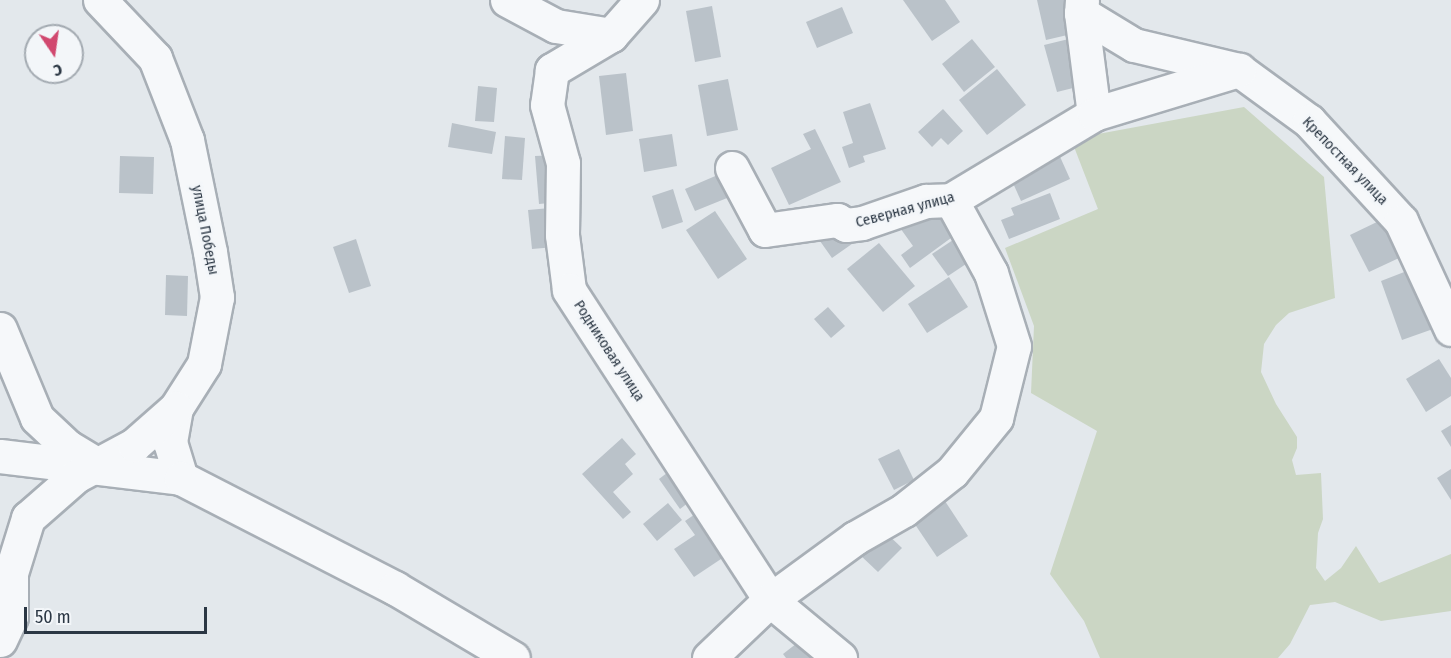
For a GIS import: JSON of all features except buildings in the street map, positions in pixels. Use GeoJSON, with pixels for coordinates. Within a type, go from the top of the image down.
{"type":"FeatureCollection","features":[{"type":"Feature","properties":{"kind":"street","name":"улица Победы"},"geometry":{"type":"LineString","coordinates":[[100,0],[155,58],[187,140],[210,252],[217,297],[204,364],[176,408],[170,442],[181,478]]}},
{"type":"Feature","properties":{"kind":"street"},"geometry":{"type":"LineString","coordinates":[[507,0],[556,26],[611,35],[642,0]]}},
{"type":"Feature","properties":{"kind":"street"},"geometry":{"type":"LineString","coordinates":[[1081,6],[1094,114]]}},
{"type":"Feature","properties":{"kind":"street","name":"Крепостная улица"},"geometry":{"type":"LineString","coordinates":[[1081,6],[1134,45],[1239,69],[1309,121],[1401,221],[1451,329]]}},
{"type":"Feature","properties":{"kind":"street","name":"Родниковая улица"},"geometry":{"type":"LineString","coordinates":[[611,35],[552,70],[547,105],[563,163],[562,235],[569,290],[770,600],[840,658]]}},
{"type":"Feature","properties":{"kind":"street","name":"Северная улица"},"geometry":{"type":"LineString","coordinates":[[732,168],[765,230],[837,220],[846,225],[862,223],[926,201],[951,200],[1094,114],[1239,69]]}},
{"type":"Feature","properties":{"kind":"street"},"geometry":{"type":"LineString","coordinates":[[709,658],[770,600],[855,538],[904,510],[952,472],[996,418],[1014,346],[991,273],[951,200]]}},
{"type":"Feature","properties":{"kind":"street"},"geometry":{"type":"LineString","coordinates":[[0,329],[37,417],[68,447],[99,466]]}},
{"type":"Feature","properties":{"kind":"street"},"geometry":{"type":"LineString","coordinates":[[0,640],[11,616],[12,573],[28,518],[76,476],[99,466],[134,445],[176,408]]}},
{"type":"Feature","properties":{"kind":"street"},"geometry":{"type":"LineString","coordinates":[[0,456],[99,466],[181,478],[395,588],[513,658]]}},
{"type":"Feature","properties":{"kind":"green space"},"geometry":{"type":"Polygon","coordinates":[[[1244,107],[1324,177],[1335,298],[1289,313],[1276,325],[1264,344],[1261,372],[1276,404],[1297,437],[1297,448],[1292,460],[1296,475],[1321,473],[1323,519],[1318,533],[1316,568],[1325,581],[1341,568],[1356,546],[1379,583],[1451,554],[1451,611],[1381,621],[1335,602],[1310,605],[1290,644],[1278,658],[1100,658],[1084,621],[1050,574],[1097,431],[1031,393],[1034,326],[1005,248],[1098,209],[1071,139],[1244,107]]]}}]}
